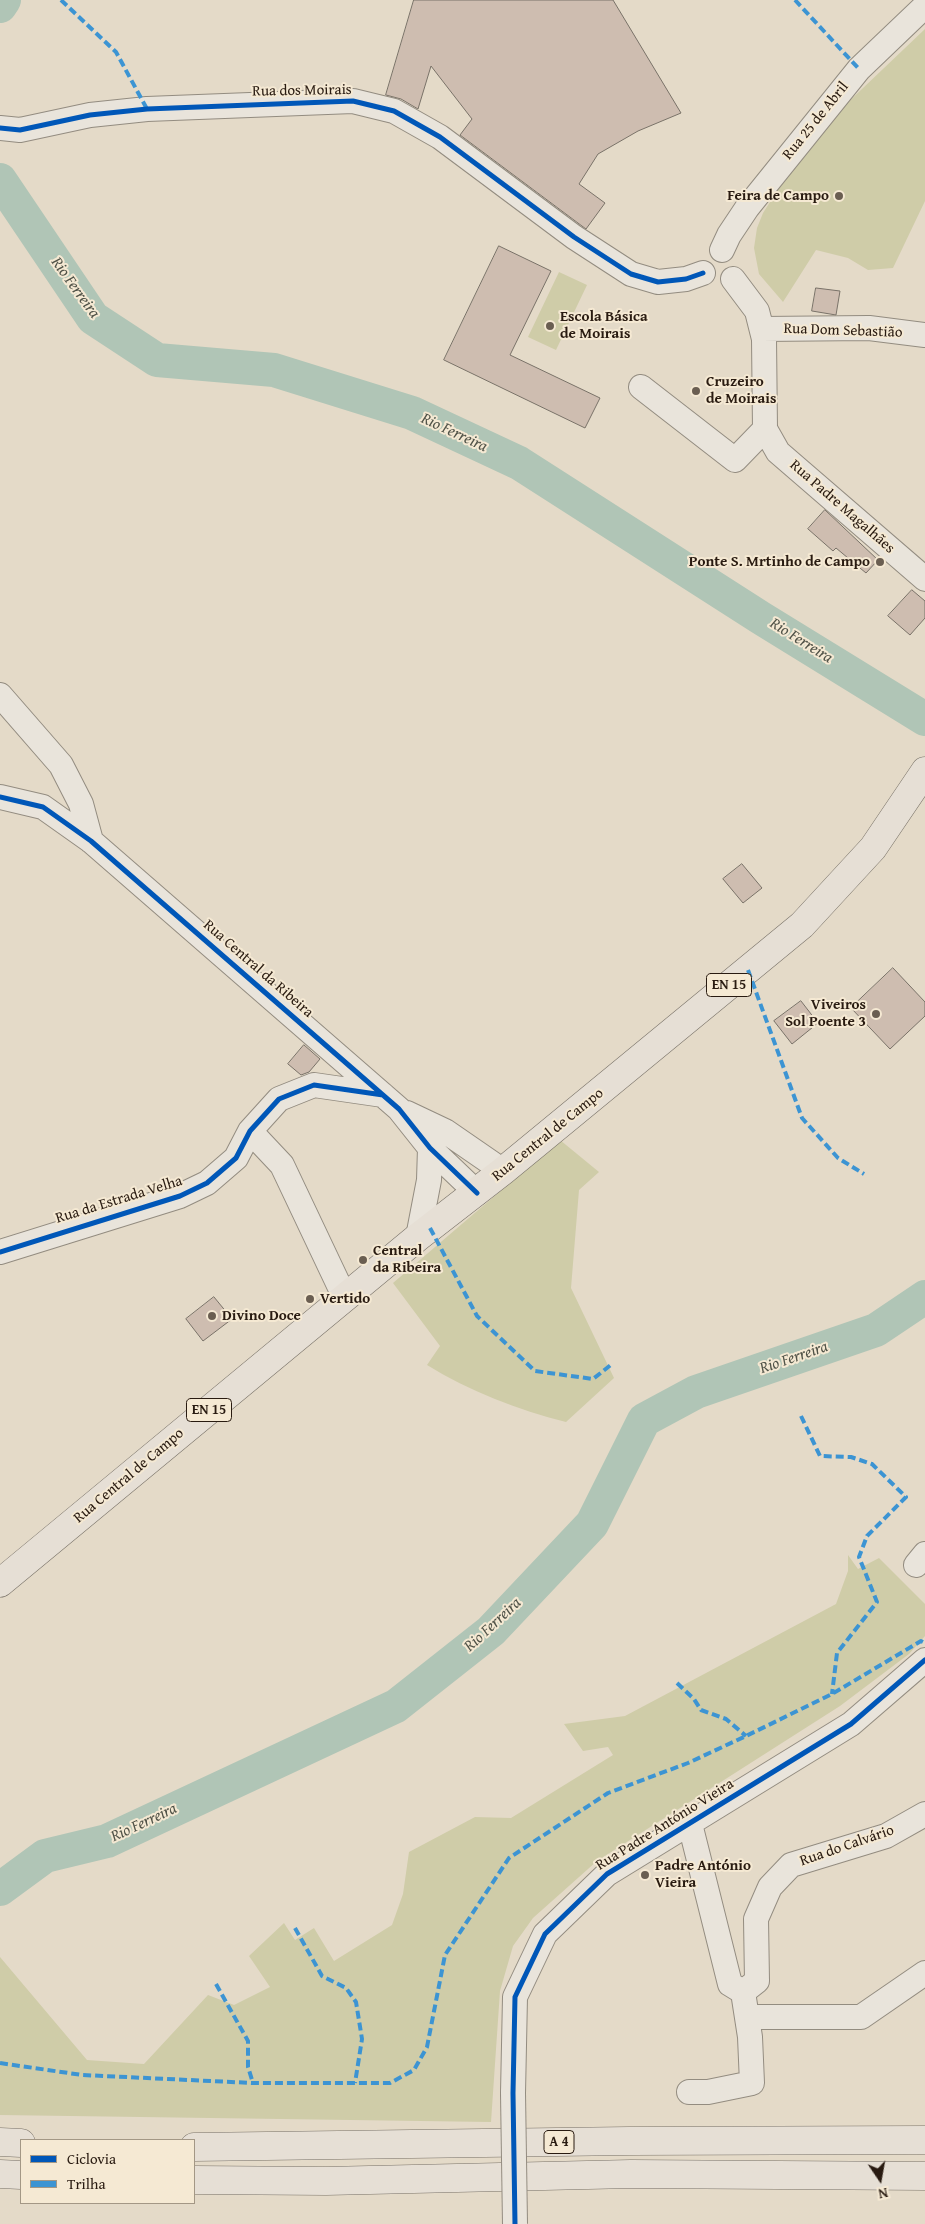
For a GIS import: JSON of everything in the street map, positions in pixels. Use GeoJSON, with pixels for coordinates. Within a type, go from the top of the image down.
{"type":"FeatureCollection","features":[{"type":"Feature","properties":{"kind":"main road","name":"Rua Central de Campo"},"geometry":{"type":"LineString","coordinates":[[0,1583],[418,1237],[477,1193],[802,925],[873,848],[925,771]]}},
{"type":"Feature","properties":{"kind":"main road","name":"A 4"},"geometry":{"type":"LineString","coordinates":[[195,2147],[638,2141],[925,2140]]}},
{"type":"Feature","properties":{"kind":"main road"},"geometry":{"type":"LineString","coordinates":[[0,2142],[20,2143]]}},
{"type":"Feature","properties":{"kind":"main road"},"geometry":{"type":"LineString","coordinates":[[0,2174],[20,2175]]}},
{"type":"Feature","properties":{"kind":"main road","name":"A 4"},"geometry":{"type":"LineString","coordinates":[[195,2180],[326,2181],[631,2174],[925,2176]]}},
{"type":"Feature","properties":{"kind":"street","name":"Rua 25 de Abril"},"geometry":{"type":"LineString","coordinates":[[722,250],[729,235],[747,208],[859,69],[925,6]]}},
{"type":"Feature","properties":{"kind":"street","name":"Rua dos Moirais"},"geometry":{"type":"LineString","coordinates":[[10,129],[90,115],[147,109],[353,101],[394,111],[440,137],[574,237],[631,274],[658,282],[686,279],[702,273]]}},
{"type":"Feature","properties":{"kind":"street"},"geometry":{"type":"LineString","coordinates":[[716,250],[722,250],[728,251],[735,259],[737,269],[733,279],[718,285],[709,281],[702,273],[703,261],[706,256],[716,250]]}},
{"type":"Feature","properties":{"kind":"street"},"geometry":{"type":"LineString","coordinates":[[642,387],[735,460],[764,429],[764,339],[762,329],[757,312],[733,279]]}},
{"type":"Feature","properties":{"kind":"street","name":"Rua Dom Sebastião"},"geometry":{"type":"LineString","coordinates":[[762,329],[869,328],[925,335]]}},
{"type":"Feature","properties":{"kind":"street","name":"Rua Padre Magalhães"},"geometry":{"type":"LineString","coordinates":[[764,429],[778,452],[925,579]]}},
{"type":"Feature","properties":{"kind":"street"},"geometry":{"type":"LineString","coordinates":[[0,695],[61,765],[81,804],[91,841]]}},
{"type":"Feature","properties":{"kind":"street","name":"Rua Central da Ribeira"},"geometry":{"type":"LineString","coordinates":[[0,797],[42,807],[91,841],[391,1102],[430,1148],[477,1193]]}},
{"type":"Feature","properties":{"kind":"street","name":"Rua da Estrada Velha"},"geometry":{"type":"LineString","coordinates":[[0,1252],[180,1196],[207,1183],[236,1158],[250,1130],[278,1099],[314,1085],[391,1102]]}},
{"type":"Feature","properties":{"kind":"street","name":"Rua Central da Ribeira"},"geometry":{"type":"LineString","coordinates":[[391,1102],[444,1132],[503,1171]]}},
{"type":"Feature","properties":{"kind":"street"},"geometry":{"type":"LineString","coordinates":[[250,1130],[282,1165],[345,1298]]}},
{"type":"Feature","properties":{"kind":"street"},"geometry":{"type":"LineString","coordinates":[[418,1237],[429,1180],[430,1148]]}},
{"type":"Feature","properties":{"kind":"street","name":"Rua Padre António Vieira"},"geometry":{"type":"LineString","coordinates":[[515,2224],[513,2093],[516,1997],[545,1934],[607,1874],[851,1724],[925,1660]]}},
{"type":"Feature","properties":{"kind":"street","name":"Rua do Calvário"},"geometry":{"type":"LineString","coordinates":[[743,1992],[757,1981],[756,1919],[770,1887],[791,1865],[886,1836],[925,1814]]}},
{"type":"Feature","properties":{"kind":"street"},"geometry":{"type":"LineString","coordinates":[[689,2092],[708,2092],[752,2083],[747,2017],[743,1992],[730,1984],[690,1824]]}},
{"type":"Feature","properties":{"kind":"street"},"geometry":{"type":"LineString","coordinates":[[747,2017],[861,2017],[925,1973]]}},
{"type":"Feature","properties":{"kind":"shaded area"},"geometry":{"type":"Polygon","coordinates":[[[925,29],[925,201],[893,268],[868,270],[848,258],[816,250],[783,302],[759,274],[754,248],[757,228],[763,213],[798,158],[842,108],[925,29]]]}},
{"type":"Feature","properties":{"kind":"shaded area"},"geometry":{"type":"Polygon","coordinates":[[[559,272],[587,285],[556,350],[528,337],[559,272]]]}},
{"type":"Feature","properties":{"kind":"shaded area"},"geometry":{"type":"Polygon","coordinates":[[[560,1140],[599,1172],[579,1190],[571,1288],[614,1378],[566,1422],[494,1399],[427,1365],[440,1346],[393,1283],[560,1140]]]}},
{"type":"Feature","properties":{"kind":"shaded area"},"geometry":{"type":"Polygon","coordinates":[[[848,1555],[858,1569],[879,1558],[925,1604],[925,1636],[909,1654],[840,1706],[597,1861],[533,1918],[513,1946],[500,1991],[491,2122],[0,2115],[0,1957],[87,2060],[144,2064],[208,1995],[234,2005],[270,1987],[249,1956],[284,1923],[295,1940],[314,1928],[334,1961],[392,1925],[403,1894],[409,1852],[475,1817],[511,1818],[613,1755],[608,1747],[583,1751],[564,1724],[625,1716],[836,1604],[848,1571],[848,1555]]]}},
{"type":"Feature","properties":{"kind":"building"},"geometry":{"type":"Polygon","coordinates":[[[414,0],[613,0],[681,113],[638,131],[598,154],[579,184],[605,203],[586,229],[460,135],[472,119],[431,66],[418,109],[401,99],[386,95],[414,0]]]}},
{"type":"Feature","properties":{"kind":"building"},"geometry":{"type":"Polygon","coordinates":[[[499,246],[551,271],[510,355],[600,398],[585,428],[444,360],[499,246]]]}},
{"type":"Feature","properties":{"kind":"building"},"geometry":{"type":"Polygon","coordinates":[[[816,288],[840,291],[836,315],[812,311],[816,288]]]}},
{"type":"Feature","properties":{"kind":"building"},"geometry":{"type":"Polygon","coordinates":[[[825,510],[878,560],[866,573],[836,548],[833,551],[808,529],[825,510]]]}},
{"type":"Feature","properties":{"kind":"building"},"geometry":{"type":"Polygon","coordinates":[[[912,590],[925,601],[925,618],[910,635],[888,616],[912,590]]]}},
{"type":"Feature","properties":{"kind":"building"},"geometry":{"type":"Polygon","coordinates":[[[742,864],[762,888],[743,903],[723,879],[742,864]]]}},
{"type":"Feature","properties":{"kind":"building"},"geometry":{"type":"Polygon","coordinates":[[[893,968],[925,1002],[925,1016],[890,1049],[851,1008],[893,968]]]}},
{"type":"Feature","properties":{"kind":"building"},"geometry":{"type":"Polygon","coordinates":[[[801,1001],[818,1023],[792,1044],[774,1021],[801,1001]]]}},
{"type":"Feature","properties":{"kind":"building"},"geometry":{"type":"Polygon","coordinates":[[[304,1045],[320,1059],[309,1072],[301,1075],[288,1064],[304,1045]]]}},
{"type":"Feature","properties":{"kind":"building"},"geometry":{"type":"Polygon","coordinates":[[[214,1297],[232,1319],[203,1341],[186,1319],[214,1297]]]}},
{"type":"Feature","properties":{"kind":"waterway","name":"Rio Ferreira"},"geometry":{"type":"LineString","coordinates":[[0,6],[4,0]]}},
{"type":"Feature","properties":{"kind":"waterway","name":"Rio Ferreira"},"geometry":{"type":"LineString","coordinates":[[0,180],[93,318],[157,360],[274,370],[412,413],[519,463],[761,618],[925,719]]}},
{"type":"Feature","properties":{"kind":"waterway","name":"Rio Ferreira"},"geometry":{"type":"LineString","coordinates":[[0,1889],[45,1856],[107,1841],[396,1706],[491,1631],[592,1524],[644,1420],[696,1392],[876,1330],[925,1297]]}},
{"type":"Feature","properties":{"kind":"marked path"},"geometry":{"type":"LineString","coordinates":[[61,0],[116,52],[147,109]]}},
{"type":"Feature","properties":{"kind":"marked path"},"geometry":{"type":"LineString","coordinates":[[795,0],[859,69]]}},
{"type":"Feature","properties":{"kind":"marked path"},"geometry":{"type":"LineString","coordinates":[[748,970],[802,1118],[838,1158],[864,1174]]}},
{"type":"Feature","properties":{"kind":"marked path"},"geometry":{"type":"LineString","coordinates":[[430,1228],[477,1316],[535,1371],[593,1379],[612,1364]]}},
{"type":"Feature","properties":{"kind":"marked path"},"geometry":{"type":"LineString","coordinates":[[801,1416],[820,1456],[851,1457],[872,1464],[906,1497],[867,1536],[859,1557],[877,1602],[837,1653],[832,1694]]}},
{"type":"Feature","properties":{"kind":"marked path"},"geometry":{"type":"LineString","coordinates":[[0,2063],[82,2075],[253,2083],[390,2083],[414,2070],[427,2047],[445,1955],[509,1858],[608,1793],[688,1763],[746,1736],[832,1694],[921,1641],[925,1643]]}},
{"type":"Feature","properties":{"kind":"marked path"},"geometry":{"type":"LineString","coordinates":[[677,1683],[694,1699],[701,1710],[726,1719],[746,1736]]}},
{"type":"Feature","properties":{"kind":"marked path"},"geometry":{"type":"LineString","coordinates":[[295,1928],[322,1976],[346,1988],[356,2002],[362,2039],[355,2083]]}},
{"type":"Feature","properties":{"kind":"marked path"},"geometry":{"type":"LineString","coordinates":[[216,1984],[248,2041],[248,2067],[253,2083]]}},
{"type":"Feature","properties":{"kind":"cycle path"},"geometry":{"type":"LineString","coordinates":[[0,128],[20,130],[90,115],[147,109],[353,101],[394,111],[440,137],[574,237],[631,274],[658,282],[686,279],[703,273]]}},
{"type":"Feature","properties":{"kind":"cycle path"},"geometry":{"type":"LineString","coordinates":[[0,797],[43,807],[91,841],[399,1109],[430,1148],[477,1193]]}},
{"type":"Feature","properties":{"kind":"cycle path"},"geometry":{"type":"LineString","coordinates":[[0,1252],[180,1196],[207,1183],[236,1158],[250,1131],[279,1099],[314,1085],[383,1095]]}},
{"type":"Feature","properties":{"kind":"cycle path"},"geometry":{"type":"LineString","coordinates":[[515,2224],[513,2093],[515,1997],[545,1934],[607,1874],[851,1724],[925,1660]]}},
{"type":"Feature","properties":{"kind":"place","name":"Feira de Campo"},"geometry":{"type":"Point","coordinates":[839,196]}},
{"type":"Feature","properties":{"kind":"place","name":"Escola Básica de Moirais"},"geometry":{"type":"Point","coordinates":[550,326]}},
{"type":"Feature","properties":{"kind":"place","name":"Cruzeiro de Moirais"},"geometry":{"type":"Point","coordinates":[696,391]}},
{"type":"Feature","properties":{"kind":"place","name":"Ponte S. Mrtinho de Campo"},"geometry":{"type":"Point","coordinates":[880,562]}},
{"type":"Feature","properties":{"kind":"place","name":"Viveiros Sol Poente 3"},"geometry":{"type":"Point","coordinates":[876,1014]}},
{"type":"Feature","properties":{"kind":"place","name":"Central da Ribeira"},"geometry":{"type":"Point","coordinates":[363,1260]}},
{"type":"Feature","properties":{"kind":"place","name":"Vertido"},"geometry":{"type":"Point","coordinates":[310,1299]}},
{"type":"Feature","properties":{"kind":"place","name":"Divino Doce"},"geometry":{"type":"Point","coordinates":[212,1316]}},
{"type":"Feature","properties":{"kind":"place","name":"Padre António Vieira"},"geometry":{"type":"Point","coordinates":[645,1875]}}]}
